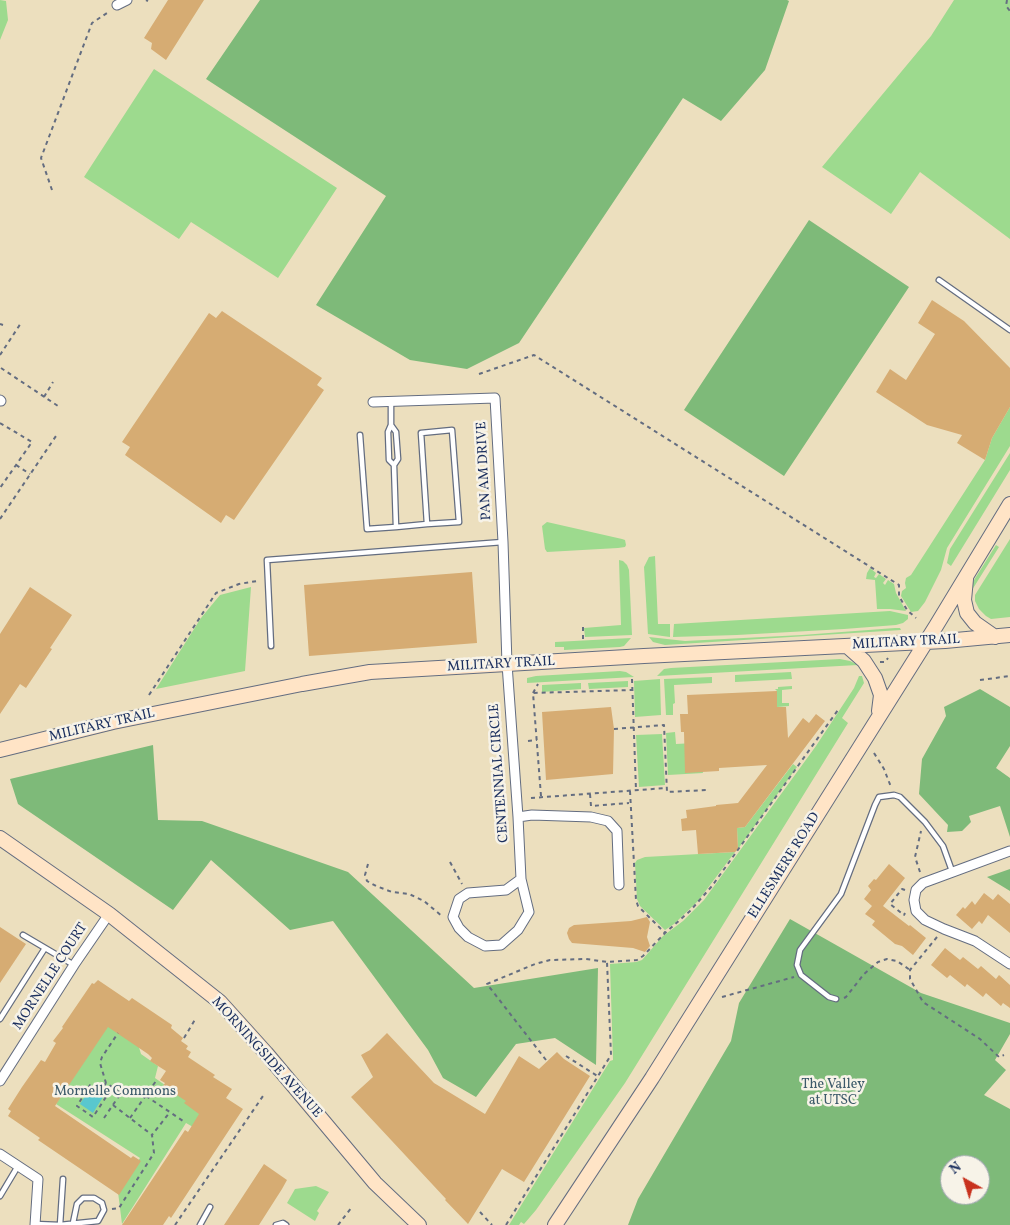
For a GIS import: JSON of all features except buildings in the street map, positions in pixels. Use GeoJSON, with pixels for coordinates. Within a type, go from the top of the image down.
{"type":"FeatureCollection","features":[{"type":"Feature","properties":{"kind":"main road","name":"ELLESMERE ROAD"},"geometry":{"type":"LineString","coordinates":[[555,1225],[652,1078],[1010,504]]}},
{"type":"Feature","properties":{"kind":"main road"},"geometry":{"type":"LineString","coordinates":[[966,575],[964,600],[967,613],[975,623],[995,636]]}},
{"type":"Feature","properties":{"kind":"main road","name":"MILITARY TRAIL"},"geometry":{"type":"LineString","coordinates":[[1,750],[113,722],[370,672],[925,642],[1010,635]]}},
{"type":"Feature","properties":{"kind":"main road"},"geometry":{"type":"LineString","coordinates":[[847,646],[864,661],[875,678],[881,695],[878,716]]}},
{"type":"Feature","properties":{"kind":"main road","name":"MORNINGSIDE AVENUE"},"geometry":{"type":"LineString","coordinates":[[2,838],[109,914],[220,1002],[266,1053],[375,1183],[416,1224]]}},
{"type":"Feature","properties":{"kind":"street"},"geometry":{"type":"LineString","coordinates":[[117,5],[127,0]]}},
{"type":"Feature","properties":{"kind":"street","name":"PAN AM DRIVE"},"geometry":{"type":"LineString","coordinates":[[373,402],[495,398],[506,664]]}},
{"type":"Feature","properties":{"kind":"street","name":"CENTENNIAL CIRCLE"},"geometry":{"type":"LineString","coordinates":[[506,664],[518,817],[520,879],[529,912],[518,930],[501,945],[485,946],[468,937],[459,928],[453,917],[459,899],[468,893],[506,890],[520,879]]}},
{"type":"Feature","properties":{"kind":"street"},"geometry":{"type":"LineString","coordinates":[[518,817],[532,815],[591,817],[608,821],[616,832],[619,885]]}},
{"type":"Feature","properties":{"kind":"street"},"geometry":{"type":"LineString","coordinates":[[1010,851],[924,883],[914,895],[914,907],[925,920],[975,941],[1010,964]]}},
{"type":"Feature","properties":{"kind":"street","name":"MORNELLE COURT"},"geometry":{"type":"LineString","coordinates":[[0,1081],[109,914]]}},
{"type":"Feature","properties":{"kind":"street"},"geometry":{"type":"LineString","coordinates":[[0,1154],[38,1179],[35,1224]]}},
{"type":"Feature","properties":{"kind":"lane"},"geometry":{"type":"LineString","coordinates":[[939,280],[1010,330]]}},
{"type":"Feature","properties":{"kind":"lane"},"geometry":{"type":"LineString","coordinates":[[391,400],[392,425],[396,432],[398,459],[394,465],[396,527]]}},
{"type":"Feature","properties":{"kind":"lane"},"geometry":{"type":"LineString","coordinates":[[392,425],[388,432],[389,460],[394,465]]}},
{"type":"Feature","properties":{"kind":"lane"},"geometry":{"type":"LineString","coordinates":[[360,435],[367,529],[459,522],[452,430],[421,433],[427,524]]}},
{"type":"Feature","properties":{"kind":"lane"},"geometry":{"type":"LineString","coordinates":[[271,646],[267,560],[502,542]]}},
{"type":"Feature","properties":{"kind":"lane"},"geometry":{"type":"LineString","coordinates":[[836,999],[829,997],[801,975],[797,965],[800,950],[841,894],[875,804],[879,798],[894,795],[900,797],[925,822],[943,846],[952,871]]}},
{"type":"Feature","properties":{"kind":"lane"},"geometry":{"type":"LineString","coordinates":[[23,935],[74,965]]}},
{"type":"Feature","properties":{"kind":"lane"},"geometry":{"type":"LineString","coordinates":[[0,1019],[45,948]]}},
{"type":"Feature","properties":{"kind":"lane"},"geometry":{"type":"LineString","coordinates":[[0,1196],[18,1166]]}},
{"type":"Feature","properties":{"kind":"lane"},"geometry":{"type":"LineString","coordinates":[[60,1225],[63,1179]]}},
{"type":"Feature","properties":{"kind":"lane"},"geometry":{"type":"LineString","coordinates":[[35,1224],[60,1225],[98,1221],[104,1210],[102,1203],[94,1198],[83,1198],[77,1204],[74,1223]]}},
{"type":"Feature","properties":{"kind":"lane"},"geometry":{"type":"LineString","coordinates":[[200,1225],[210,1207]]}},
{"type":"Feature","properties":{"kind":"lane"},"geometry":{"type":"LineString","coordinates":[[276,1225],[283,1223],[286,1225]]}},
{"type":"Feature","properties":{"kind":"path"},"geometry":{"type":"LineString","coordinates":[[1007,0],[1006,6],[1010,12]]}},
{"type":"Feature","properties":{"kind":"path"},"geometry":{"type":"LineString","coordinates":[[52,190],[41,158],[92,23],[101,17]]}},
{"type":"Feature","properties":{"kind":"path"},"geometry":{"type":"LineString","coordinates":[[0,355],[21,323]]}},
{"type":"Feature","properties":{"kind":"path"},"geometry":{"type":"LineString","coordinates":[[479,374],[534,355],[899,585],[899,596],[907,610],[916,618]]}},
{"type":"Feature","properties":{"kind":"path"},"geometry":{"type":"LineString","coordinates":[[0,368],[58,406]]}},
{"type":"Feature","properties":{"kind":"path"},"geometry":{"type":"LineString","coordinates":[[44,397],[53,382]]}},
{"type":"Feature","properties":{"kind":"path"},"geometry":{"type":"LineString","coordinates":[[0,423],[32,442],[0,488]]}},
{"type":"Feature","properties":{"kind":"path"},"geometry":{"type":"LineString","coordinates":[[0,519],[58,433]]}},
{"type":"Feature","properties":{"kind":"path"},"geometry":{"type":"LineString","coordinates":[[16,465],[30,474]]}},
{"type":"Feature","properties":{"kind":"path"},"geometry":{"type":"LineString","coordinates":[[0,511],[4,513]]}},
{"type":"Feature","properties":{"kind":"path"},"geometry":{"type":"LineString","coordinates":[[149,695],[216,593],[239,584],[257,581]]}},
{"type":"Feature","properties":{"kind":"path"},"geometry":{"type":"LineString","coordinates":[[583,624],[583,639]]}},
{"type":"Feature","properties":{"kind":"path"},"geometry":{"type":"LineString","coordinates":[[980,680],[1010,676]]}},
{"type":"Feature","properties":{"kind":"path"},"geometry":{"type":"LineString","coordinates":[[632,679],[636,790]]}},
{"type":"Feature","properties":{"kind":"path"},"geometry":{"type":"LineString","coordinates":[[538,684],[533,693],[540,796]]}},
{"type":"Feature","properties":{"kind":"path"},"geometry":{"type":"LineString","coordinates":[[533,693],[632,690]]}},
{"type":"Feature","properties":{"kind":"path"},"geometry":{"type":"LineString","coordinates":[[546,1060],[487,984],[535,964],[566,959],[607,962],[637,960],[643,956],[664,933],[690,911],[712,886],[838,710]]}},
{"type":"Feature","properties":{"kind":"path"},"geometry":{"type":"LineString","coordinates":[[614,729],[664,725],[667,792],[706,790]]}},
{"type":"Feature","properties":{"kind":"path"},"geometry":{"type":"LineString","coordinates":[[528,741],[537,740]]}},
{"type":"Feature","properties":{"kind":"path"},"geometry":{"type":"LineString","coordinates":[[874,753],[884,769],[894,795]]}},
{"type":"Feature","properties":{"kind":"path"},"geometry":{"type":"LineString","coordinates":[[795,763],[799,766]]}},
{"type":"Feature","properties":{"kind":"path"},"geometry":{"type":"LineString","coordinates":[[531,798],[667,788]]}},
{"type":"Feature","properties":{"kind":"path"},"geometry":{"type":"LineString","coordinates":[[630,791],[636,900],[638,906],[664,933]]}},
{"type":"Feature","properties":{"kind":"path"},"geometry":{"type":"LineString","coordinates":[[590,794],[591,806],[630,803]]}},
{"type":"Feature","properties":{"kind":"path"},"geometry":{"type":"LineString","coordinates":[[921,830],[915,857],[924,883]]}},
{"type":"Feature","properties":{"kind":"path"},"geometry":{"type":"LineString","coordinates":[[450,862],[462,884]]}},
{"type":"Feature","properties":{"kind":"path"},"geometry":{"type":"LineString","coordinates":[[368,864],[365,875],[367,881],[392,892],[409,894],[424,900],[443,917]]}},
{"type":"Feature","properties":{"kind":"path"},"geometry":{"type":"LineString","coordinates":[[914,895],[902,889],[890,904],[904,915],[914,907]]}},
{"type":"Feature","properties":{"kind":"path"},"geometry":{"type":"LineString","coordinates":[[944,929],[910,970],[910,979],[923,1002],[980,1039],[999,1057],[1004,1055]]}},
{"type":"Feature","properties":{"kind":"path"},"geometry":{"type":"LineString","coordinates":[[836,999],[846,997],[864,974],[878,962],[887,959],[897,961],[910,970]]}},
{"type":"Feature","properties":{"kind":"path"},"geometry":{"type":"LineString","coordinates":[[506,1225],[611,1055],[607,962]]}},
{"type":"Feature","properties":{"kind":"path"},"geometry":{"type":"LineString","coordinates":[[722,997],[801,975]]}},
{"type":"Feature","properties":{"kind":"path"},"geometry":{"type":"LineString","coordinates":[[184,1038],[196,1018]]}},
{"type":"Feature","properties":{"kind":"path"},"geometry":{"type":"LineString","coordinates":[[104,1118],[121,1093],[106,1083],[100,1063],[118,1033]]}},
{"type":"Feature","properties":{"kind":"path"},"geometry":{"type":"LineString","coordinates":[[566,1056],[599,1076]]}},
{"type":"Feature","properties":{"kind":"path"},"geometry":{"type":"LineString","coordinates":[[130,1118],[156,1081]]}},
{"type":"Feature","properties":{"kind":"path"},"geometry":{"type":"LineString","coordinates":[[100,1092],[106,1083]]}},
{"type":"Feature","properties":{"kind":"path"},"geometry":{"type":"LineString","coordinates":[[90,1086],[100,1092],[106,1097],[93,1116],[77,1106],[90,1086]]}},
{"type":"Feature","properties":{"kind":"path"},"geometry":{"type":"LineString","coordinates":[[146,1096],[183,1121]]}},
{"type":"Feature","properties":{"kind":"path"},"geometry":{"type":"LineString","coordinates":[[175,1225],[263,1096]]}},
{"type":"Feature","properties":{"kind":"path"},"geometry":{"type":"LineString","coordinates":[[112,1105],[152,1135]]}},
{"type":"Feature","properties":{"kind":"path"},"geometry":{"type":"LineString","coordinates":[[104,1210],[119,1208],[154,1153],[152,1135],[170,1112]]}},
{"type":"Feature","properties":{"kind":"path"},"geometry":{"type":"LineString","coordinates":[[338,1225],[352,1207]]}},
{"type":"Feature","properties":{"kind":"path"},"geometry":{"type":"LineString","coordinates":[[480,1212],[492,1225]]}},
{"type":"Feature","properties":{"kind":"green space"},"geometry":{"type":"Polygon","coordinates":[[[0,0],[6,1],[8,20],[0,40],[0,0]]]}},
{"type":"Feature","properties":{"kind":"green space"},"geometry":{"type":"Polygon","coordinates":[[[260,0],[789,1],[765,70],[721,121],[683,98],[519,343],[467,369],[410,360],[316,305],[386,196],[206,79],[260,0]]]}},
{"type":"Feature","properties":{"kind":"green space"},"geometry":{"type":"Polygon","coordinates":[[[954,0],[1010,0],[1010,239],[920,172],[891,214],[822,167],[931,36],[954,0]]]}},
{"type":"Feature","properties":{"kind":"green space"},"geometry":{"type":"Polygon","coordinates":[[[154,69],[337,188],[278,278],[191,222],[179,239],[84,177],[154,69]]]}},
{"type":"Feature","properties":{"kind":"green space"},"geometry":{"type":"Polygon","coordinates":[[[809,220],[909,287],[784,476],[684,410],[809,220]]]}},
{"type":"Feature","properties":{"kind":"green space"},"geometry":{"type":"Polygon","coordinates":[[[1010,407],[1010,446],[947,548],[941,570],[925,602],[918,611],[911,612],[901,596],[902,591],[906,588],[906,578],[911,575],[985,460],[992,438],[1010,407]]]}},
{"type":"Feature","properties":{"kind":"green space"},"geometry":{"type":"Polygon","coordinates":[[[1010,453],[1010,470],[951,566],[947,563],[950,549],[1010,453]]]}},
{"type":"Feature","properties":{"kind":"green space"},"geometry":{"type":"Polygon","coordinates":[[[547,522],[622,539],[625,540],[626,545],[625,547],[618,548],[547,552],[542,526],[547,522]]]}},
{"type":"Feature","properties":{"kind":"green space"},"geometry":{"type":"Polygon","coordinates":[[[1010,539],[1010,617],[991,619],[979,609],[975,601],[975,595],[1010,539]]]}},
{"type":"Feature","properties":{"kind":"green space"},"geometry":{"type":"Polygon","coordinates":[[[996,545],[999,547],[972,590],[969,588],[996,545]]]}},
{"type":"Feature","properties":{"kind":"green space"},"geometry":{"type":"Polygon","coordinates":[[[655,556],[658,624],[670,624],[670,637],[648,634],[644,567],[649,557],[655,556]]]}},
{"type":"Feature","properties":{"kind":"green space"},"geometry":{"type":"Polygon","coordinates":[[[619,560],[627,565],[629,570],[632,635],[585,637],[584,628],[621,625],[619,560]]]}},
{"type":"Feature","properties":{"kind":"green space"},"geometry":{"type":"Polygon","coordinates":[[[870,568],[876,573],[874,577],[876,578],[879,574],[886,579],[883,583],[885,585],[888,580],[894,584],[896,593],[906,611],[877,609],[875,580],[866,579],[870,568]]]}},
{"type":"Feature","properties":{"kind":"green space"},"geometry":{"type":"Polygon","coordinates":[[[251,587],[245,671],[156,689],[201,618],[220,595],[251,587]]]}},
{"type":"Feature","properties":{"kind":"green space"},"geometry":{"type":"Polygon","coordinates":[[[890,611],[908,615],[908,619],[896,625],[844,629],[673,637],[674,624],[890,611]]]}},
{"type":"Feature","properties":{"kind":"green space"},"geometry":{"type":"Polygon","coordinates":[[[900,628],[901,630],[665,645],[653,642],[649,637],[685,641],[900,628]]]}},
{"type":"Feature","properties":{"kind":"green space"},"geometry":{"type":"Polygon","coordinates":[[[631,638],[624,646],[620,647],[564,650],[564,647],[555,647],[555,642],[631,638]]]}},
{"type":"Feature","properties":{"kind":"green space"},"geometry":{"type":"Polygon","coordinates":[[[840,659],[858,665],[657,676],[664,669],[671,668],[840,659]]]}},
{"type":"Feature","properties":{"kind":"green space"},"geometry":{"type":"Polygon","coordinates":[[[620,671],[634,677],[527,683],[527,678],[536,676],[620,671]]]}},
{"type":"Feature","properties":{"kind":"green space"},"geometry":{"type":"Polygon","coordinates":[[[791,672],[792,679],[735,682],[735,675],[791,672]]]}},
{"type":"Feature","properties":{"kind":"green space"},"geometry":{"type":"Polygon","coordinates":[[[859,676],[862,676],[864,683],[842,718],[848,723],[625,1083],[536,1210],[524,1224],[521,1222],[519,1225],[509,1225],[610,1061],[613,1060],[610,964],[642,960],[663,936],[683,921],[704,900],[816,746],[854,688],[859,676]]]}},
{"type":"Feature","properties":{"kind":"green space"},"geometry":{"type":"Polygon","coordinates":[[[712,677],[712,683],[674,685],[675,703],[673,704],[673,715],[666,715],[664,679],[712,677]]]}},
{"type":"Feature","properties":{"kind":"green space"},"geometry":{"type":"Polygon","coordinates":[[[660,679],[661,715],[635,717],[634,681],[660,679]]]}},
{"type":"Feature","properties":{"kind":"green space"},"geometry":{"type":"Polygon","coordinates":[[[628,681],[628,687],[589,689],[588,683],[628,681]]]}},
{"type":"Feature","properties":{"kind":"green space"},"geometry":{"type":"Polygon","coordinates":[[[581,683],[581,689],[542,692],[542,685],[581,683]]]}},
{"type":"Feature","properties":{"kind":"green space"},"geometry":{"type":"Polygon","coordinates":[[[792,686],[792,689],[782,690],[782,703],[789,703],[789,706],[777,707],[777,691],[775,689],[792,686]]]}},
{"type":"Feature","properties":{"kind":"green space"},"geometry":{"type":"Polygon","coordinates":[[[980,689],[1010,707],[1010,746],[996,768],[1010,778],[1010,837],[1000,806],[969,816],[971,822],[962,831],[947,832],[948,825],[919,794],[922,759],[946,716],[944,707],[980,689]]]}},
{"type":"Feature","properties":{"kind":"green space"},"geometry":{"type":"Polygon","coordinates":[[[675,732],[676,744],[694,743],[703,773],[668,775],[666,733],[675,732]]]}},
{"type":"Feature","properties":{"kind":"green space"},"geometry":{"type":"Polygon","coordinates":[[[662,734],[665,785],[639,787],[636,735],[662,734]]]}},
{"type":"Feature","properties":{"kind":"green space"},"geometry":{"type":"Polygon","coordinates":[[[153,745],[158,820],[202,821],[348,872],[474,988],[598,968],[596,1065],[555,1038],[516,1044],[476,1097],[443,1078],[428,1050],[333,921],[290,930],[211,860],[173,910],[18,804],[10,779],[153,745]]]}},
{"type":"Feature","properties":{"kind":"green space"},"geometry":{"type":"Polygon","coordinates":[[[793,764],[797,767],[738,849],[737,828],[745,827],[793,764]]]}},
{"type":"Feature","properties":{"kind":"green space"},"geometry":{"type":"Polygon","coordinates":[[[735,852],[698,901],[665,930],[640,906],[637,899],[635,863],[637,860],[645,857],[735,852]]]}},
{"type":"Feature","properties":{"kind":"green space"},"geometry":{"type":"Polygon","coordinates":[[[1010,869],[1010,891],[987,877],[1010,869]]]}},
{"type":"Feature","properties":{"kind":"green space","name":"The Valley at UTSC"},"geometry":{"type":"Polygon","coordinates":[[[790,919],[921,993],[1010,1023],[1010,1034],[995,1060],[1006,1070],[984,1095],[1010,1109],[1010,1225],[628,1225],[638,1199],[731,1041],[739,1003],[790,919]]]}},
{"type":"Feature","properties":{"kind":"green space","name":"Mornelle Commons"},"geometry":{"type":"Polygon","coordinates":[[[108,1024],[138,1044],[141,1054],[158,1066],[155,1078],[210,1117],[200,1131],[186,1123],[122,1224],[118,1192],[140,1158],[56,1104],[108,1024]]]}},
{"type":"Feature","properties":{"kind":"green space"},"geometry":{"type":"Polygon","coordinates":[[[316,1186],[329,1192],[317,1211],[319,1213],[315,1221],[287,1203],[295,1189],[316,1186]]]}},
{"type":"Feature","properties":{"kind":"water"},"geometry":{"type":"Polygon","coordinates":[[[90,1089],[103,1097],[93,1113],[80,1104],[90,1089]]]}}]}
